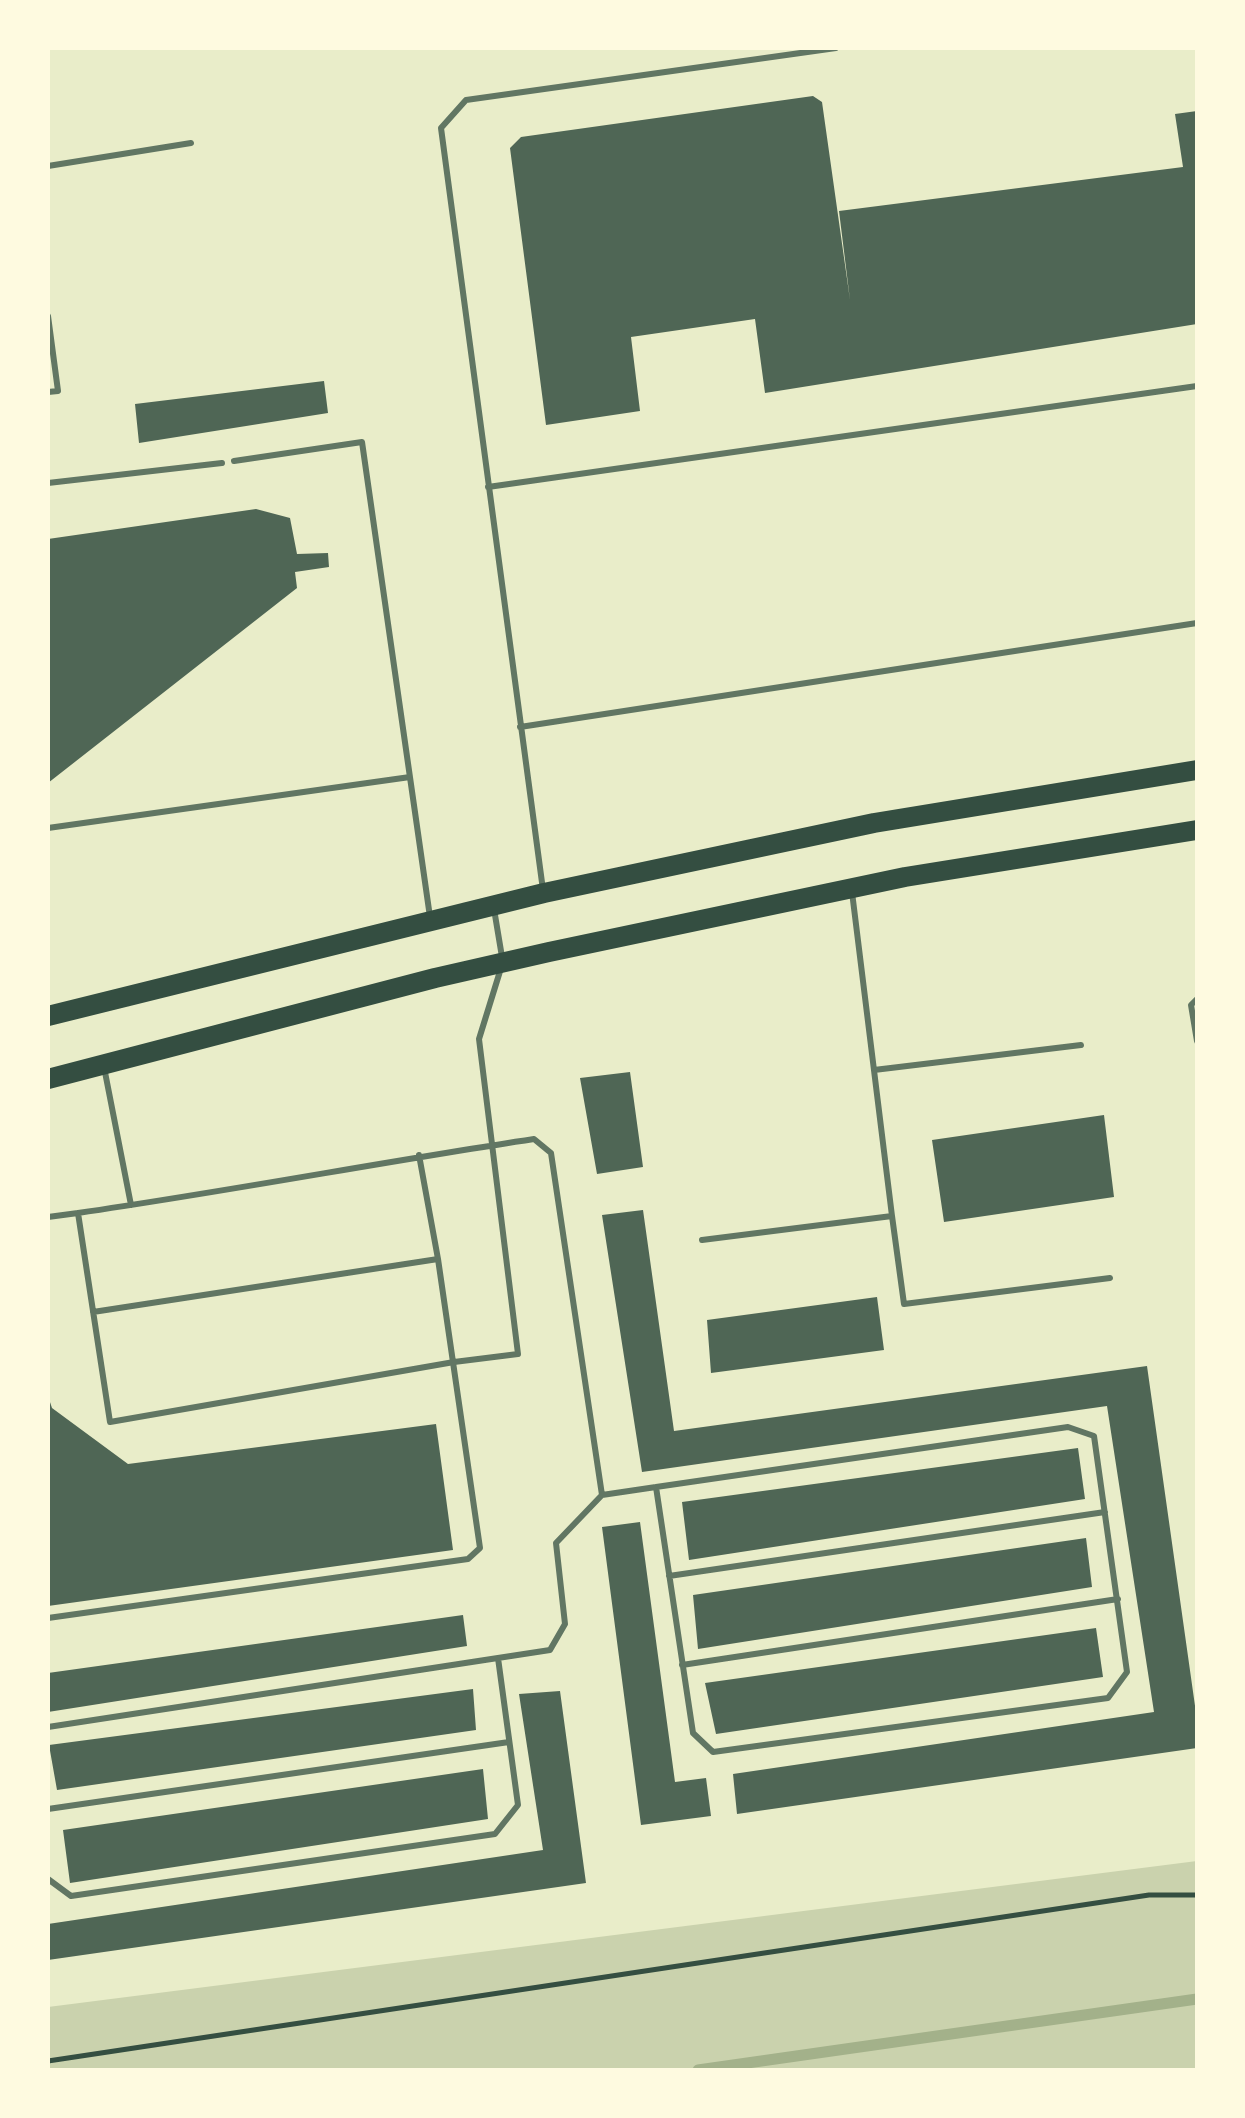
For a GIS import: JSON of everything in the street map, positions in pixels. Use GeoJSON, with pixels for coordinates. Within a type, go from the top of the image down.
{"type":"FeatureCollection","features":[{"type":"Feature","properties":{"kind":"main road"},"geometry":{"type":"LineString","coordinates":[[48,1016],[544,893],[874,823],[1197,770]]}},
{"type":"Feature","properties":{"kind":"main road"},"geometry":{"type":"LineString","coordinates":[[48,1079],[503,963],[851,888],[1197,830]]}},
{"type":"Feature","properties":{"kind":"lane"},"geometry":{"type":"LineString","coordinates":[[544,893],[441,128],[466,100],[836,48]]}},
{"type":"Feature","properties":{"kind":"lane"},"geometry":{"type":"LineString","coordinates":[[48,166],[191,143]]}},
{"type":"Feature","properties":{"kind":"lane"},"geometry":{"type":"LineString","coordinates":[[48,316],[58,391],[48,392]]}},
{"type":"Feature","properties":{"kind":"lane"},"geometry":{"type":"LineString","coordinates":[[488,487],[1197,386]]}},
{"type":"Feature","properties":{"kind":"lane"},"geometry":{"type":"LineString","coordinates":[[234,461],[362,442],[431,921]]}},
{"type":"Feature","properties":{"kind":"lane"},"geometry":{"type":"LineString","coordinates":[[48,483],[222,463]]}},
{"type":"Feature","properties":{"kind":"lane"},"geometry":{"type":"LineString","coordinates":[[520,727],[1197,623]]}},
{"type":"Feature","properties":{"kind":"lane"},"geometry":{"type":"LineString","coordinates":[[48,828],[410,777]]}},
{"type":"Feature","properties":{"kind":"lane"},"geometry":{"type":"LineString","coordinates":[[851,888],[904,1304],[1110,1278]]}},
{"type":"Feature","properties":{"kind":"lane"},"geometry":{"type":"LineString","coordinates":[[78,1213],[110,1422],[454,1362],[518,1354],[479,1039],[503,963],[494,905]]}},
{"type":"Feature","properties":{"kind":"lane"},"geometry":{"type":"LineString","coordinates":[[1197,999],[1191,1005],[1197,1041]]}},
{"type":"Feature","properties":{"kind":"lane"},"geometry":{"type":"LineString","coordinates":[[874,1070],[1081,1045]]}},
{"type":"Feature","properties":{"kind":"lane"},"geometry":{"type":"LineString","coordinates":[[103,1065],[131,1205]]}},
{"type":"Feature","properties":{"kind":"lane"},"geometry":{"type":"LineString","coordinates":[[48,1217],[419,1155],[534,1139],[551,1153],[602,1495]]}},
{"type":"Feature","properties":{"kind":"lane"},"geometry":{"type":"LineString","coordinates":[[48,1618],[468,1559],[480,1548],[454,1362],[419,1155]]}},
{"type":"Feature","properties":{"kind":"lane"},"geometry":{"type":"LineString","coordinates":[[702,1240],[892,1216]]}},
{"type":"Feature","properties":{"kind":"lane"},"geometry":{"type":"LineString","coordinates":[[93,1312],[438,1259]]}},
{"type":"Feature","properties":{"kind":"lane"},"geometry":{"type":"LineString","coordinates":[[48,1727],[550,1650],[565,1624],[556,1543],[602,1495],[656,1487],[1068,1427],[1094,1436],[1127,1672],[1108,1698],[713,1752],[693,1733],[656,1487]]}},
{"type":"Feature","properties":{"kind":"lane"},"geometry":{"type":"LineString","coordinates":[[669,1576],[1105,1512]]}},
{"type":"Feature","properties":{"kind":"lane"},"geometry":{"type":"LineString","coordinates":[[682,1665],[1118,1599]]}},
{"type":"Feature","properties":{"kind":"lane"},"geometry":{"type":"LineString","coordinates":[[48,1879],[71,1896],[495,1834],[518,1805],[498,1658]]}},
{"type":"Feature","properties":{"kind":"lane"},"geometry":{"type":"LineString","coordinates":[[48,1809],[509,1742]]}},
{"type":"Feature","properties":{"kind":"path"},"geometry":{"type":"LineString","coordinates":[[48,2061],[1149,1895],[1197,1895]]}},
{"type":"Feature","properties":{"kind":"green space"},"geometry":{"type":"Polygon","coordinates":[[[1197,1861],[1197,2070],[48,2070],[48,2007],[1197,1861]]]}},
{"type":"Feature","properties":{"kind":"building"},"geometry":{"type":"Polygon","coordinates":[[[813,96],[822,102],[850,300],[839,211],[1183,167],[1175,114],[1197,111],[1197,324],[765,393],[755,319],[631,337],[640,411],[546,425],[510,148],[521,137],[813,96]]]}},
{"type":"Feature","properties":{"kind":"building"},"geometry":{"type":"Polygon","coordinates":[[[324,381],[328,413],[139,443],[135,404],[324,381]]]}},
{"type":"Feature","properties":{"kind":"building"},"geometry":{"type":"Polygon","coordinates":[[[256,509],[290,518],[297,554],[328,553],[329,567],[295,572],[297,588],[48,783],[48,539],[256,509]]]}},
{"type":"Feature","properties":{"kind":"building"},"geometry":{"type":"Polygon","coordinates":[[[630,1072],[643,1167],[597,1174],[580,1078],[630,1072]]]}},
{"type":"Feature","properties":{"kind":"building"},"geometry":{"type":"Polygon","coordinates":[[[1104,1115],[1114,1197],[944,1222],[932,1140],[1104,1115]]]}},
{"type":"Feature","properties":{"kind":"building"},"geometry":{"type":"Polygon","coordinates":[[[643,1210],[674,1431],[1147,1366],[1197,1720],[1197,1748],[737,1814],[733,1774],[1154,1712],[1107,1406],[642,1472],[602,1215],[643,1210]]]}},
{"type":"Feature","properties":{"kind":"building"},"geometry":{"type":"Polygon","coordinates":[[[877,1297],[884,1350],[711,1373],[707,1320],[877,1297]]]}},
{"type":"Feature","properties":{"kind":"building"},"geometry":{"type":"Polygon","coordinates":[[[48,1396],[52,1408],[128,1464],[436,1424],[453,1550],[48,1606],[48,1396]]]}},
{"type":"Feature","properties":{"kind":"building"},"geometry":{"type":"Polygon","coordinates":[[[1078,1448],[1085,1499],[689,1560],[682,1502],[1078,1448]]]}},
{"type":"Feature","properties":{"kind":"building"},"geometry":{"type":"Polygon","coordinates":[[[640,1522],[675,1782],[706,1778],[711,1816],[641,1825],[602,1527],[640,1522]]]}},
{"type":"Feature","properties":{"kind":"building"},"geometry":{"type":"Polygon","coordinates":[[[1086,1538],[1092,1587],[698,1649],[693,1595],[1086,1538]]]}},
{"type":"Feature","properties":{"kind":"building"},"geometry":{"type":"Polygon","coordinates":[[[463,1615],[467,1646],[48,1712],[48,1673],[463,1615]]]}},
{"type":"Feature","properties":{"kind":"building"},"geometry":{"type":"Polygon","coordinates":[[[1096,1628],[1103,1677],[716,1734],[705,1683],[1096,1628]]]}},
{"type":"Feature","properties":{"kind":"building"},"geometry":{"type":"Polygon","coordinates":[[[473,1689],[476,1730],[57,1790],[49,1745],[473,1689]]]}},
{"type":"Feature","properties":{"kind":"building"},"geometry":{"type":"Polygon","coordinates":[[[560,1691],[586,1883],[48,1960],[48,1924],[543,1850],[519,1694],[560,1691]]]}},
{"type":"Feature","properties":{"kind":"building"},"geometry":{"type":"Polygon","coordinates":[[[483,1769],[488,1819],[70,1883],[63,1830],[483,1769]]]}},
{"type":"Feature","properties":{"kind":"waterway"},"geometry":{"type":"LineString","coordinates":[[698,2070],[1197,1999]]}}]}
